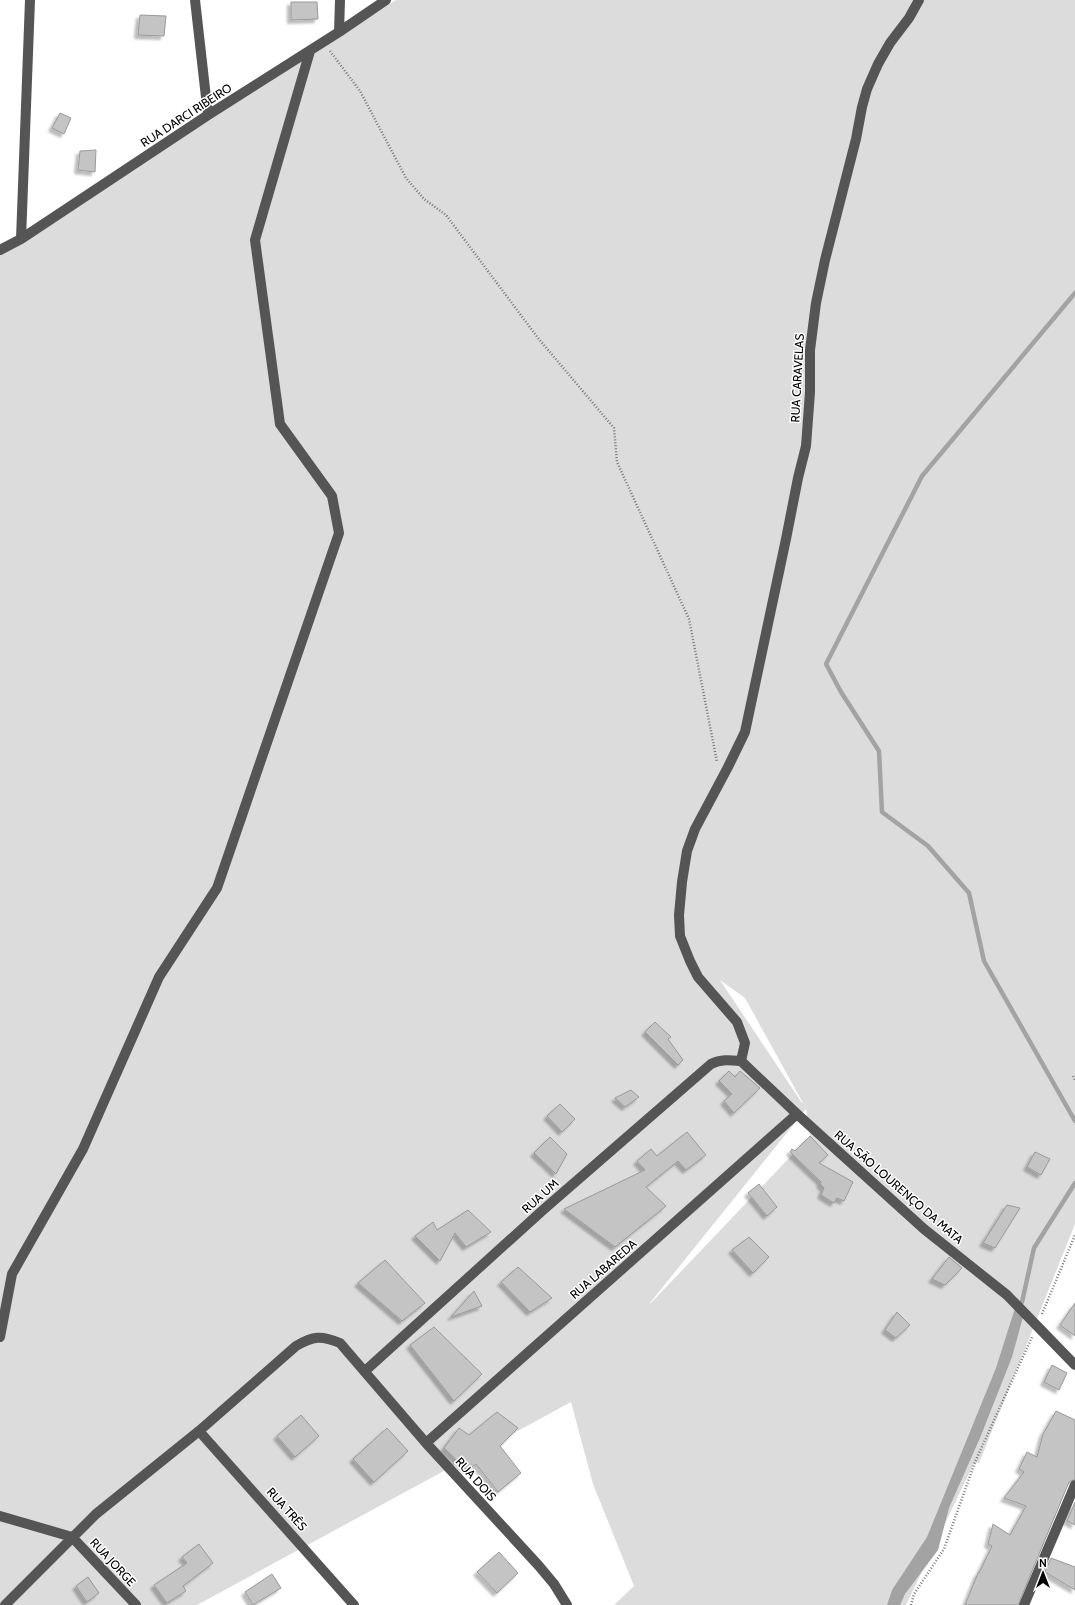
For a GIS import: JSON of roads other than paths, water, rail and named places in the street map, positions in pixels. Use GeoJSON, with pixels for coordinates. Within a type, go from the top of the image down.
{"type":"FeatureCollection","features":[{"type":"Feature","properties":{"kind":"street"},"geometry":{"type":"LineString","coordinates":[[21,238],[30,0]]}},
{"type":"Feature","properties":{"kind":"street"},"geometry":{"type":"LineString","coordinates":[[195,0],[208,115]]}},
{"type":"Feature","properties":{"kind":"street"},"geometry":{"type":"LineString","coordinates":[[339,32],[340,0]]}},
{"type":"Feature","properties":{"kind":"street","name":"RUA DARCI RIBEIRO"},"geometry":{"type":"LineString","coordinates":[[0,250],[21,238],[208,115],[310,51],[386,0]]}},
{"type":"Feature","properties":{"kind":"street","name":"RUA CARAVELAS"},"geometry":{"type":"LineString","coordinates":[[741,1061],[745,1043],[737,1022],[698,977],[680,936],[679,915],[687,851],[695,829],[745,732],[806,446],[810,392],[810,350],[816,303],[825,260],[853,152],[862,107],[867,90],[878,64],[890,43],[909,18],[919,0]]}},
{"type":"Feature","properties":{"kind":"street"},"geometry":{"type":"LineString","coordinates":[[0,1337],[12,1274],[83,1149],[159,977],[217,888],[339,533],[332,496],[280,424],[255,240],[310,51]]}},
{"type":"Feature","properties":{"kind":"street","name":"RUA UM"},"geometry":{"type":"LineString","coordinates":[[365,1371],[549,1205],[710,1064],[718,1060],[741,1061]]}},
{"type":"Feature","properties":{"kind":"street","name":"RUA SÃO LOURENÇO DA MATA"},"geometry":{"type":"LineString","coordinates":[[741,1061],[924,1229],[1007,1295],[1075,1365]]}},
{"type":"Feature","properties":{"kind":"street","name":"RUA LABAREDA"},"geometry":{"type":"LineString","coordinates":[[426,1443],[797,1114]]}},
{"type":"Feature","properties":{"kind":"street","name":"RUA DOIS"},"geometry":{"type":"LineString","coordinates":[[5,1605],[96,1514],[199,1431],[296,1346],[308,1339],[320,1337],[329,1338],[340,1343],[426,1443],[539,1566],[567,1604]]}},
{"type":"Feature","properties":{"kind":"street","name":"RUA TRÊS"},"geometry":{"type":"LineString","coordinates":[[199,1431],[354,1605]]}},
{"type":"Feature","properties":{"kind":"street"},"geometry":{"type":"LineString","coordinates":[[1024,1605],[1075,1485]]}},
{"type":"Feature","properties":{"kind":"street"},"geometry":{"type":"LineString","coordinates":[[0,1516],[72,1537]]}},
{"type":"Feature","properties":{"kind":"street","name":"RUA JORGE"},"geometry":{"type":"LineString","coordinates":[[72,1537],[136,1605]]}},
{"type":"Feature","properties":{"kind":"waterway"},"geometry":{"type":"LineString","coordinates":[[1075,293],[922,476],[826,664],[841,692],[879,751],[882,812],[928,846],[969,893],[984,961],[1075,1121]]}},
{"type":"Feature","properties":{"kind":"waterway"},"geometry":{"type":"LineString","coordinates":[[1022,1302],[1034,1248],[1075,1183]]}}]}
